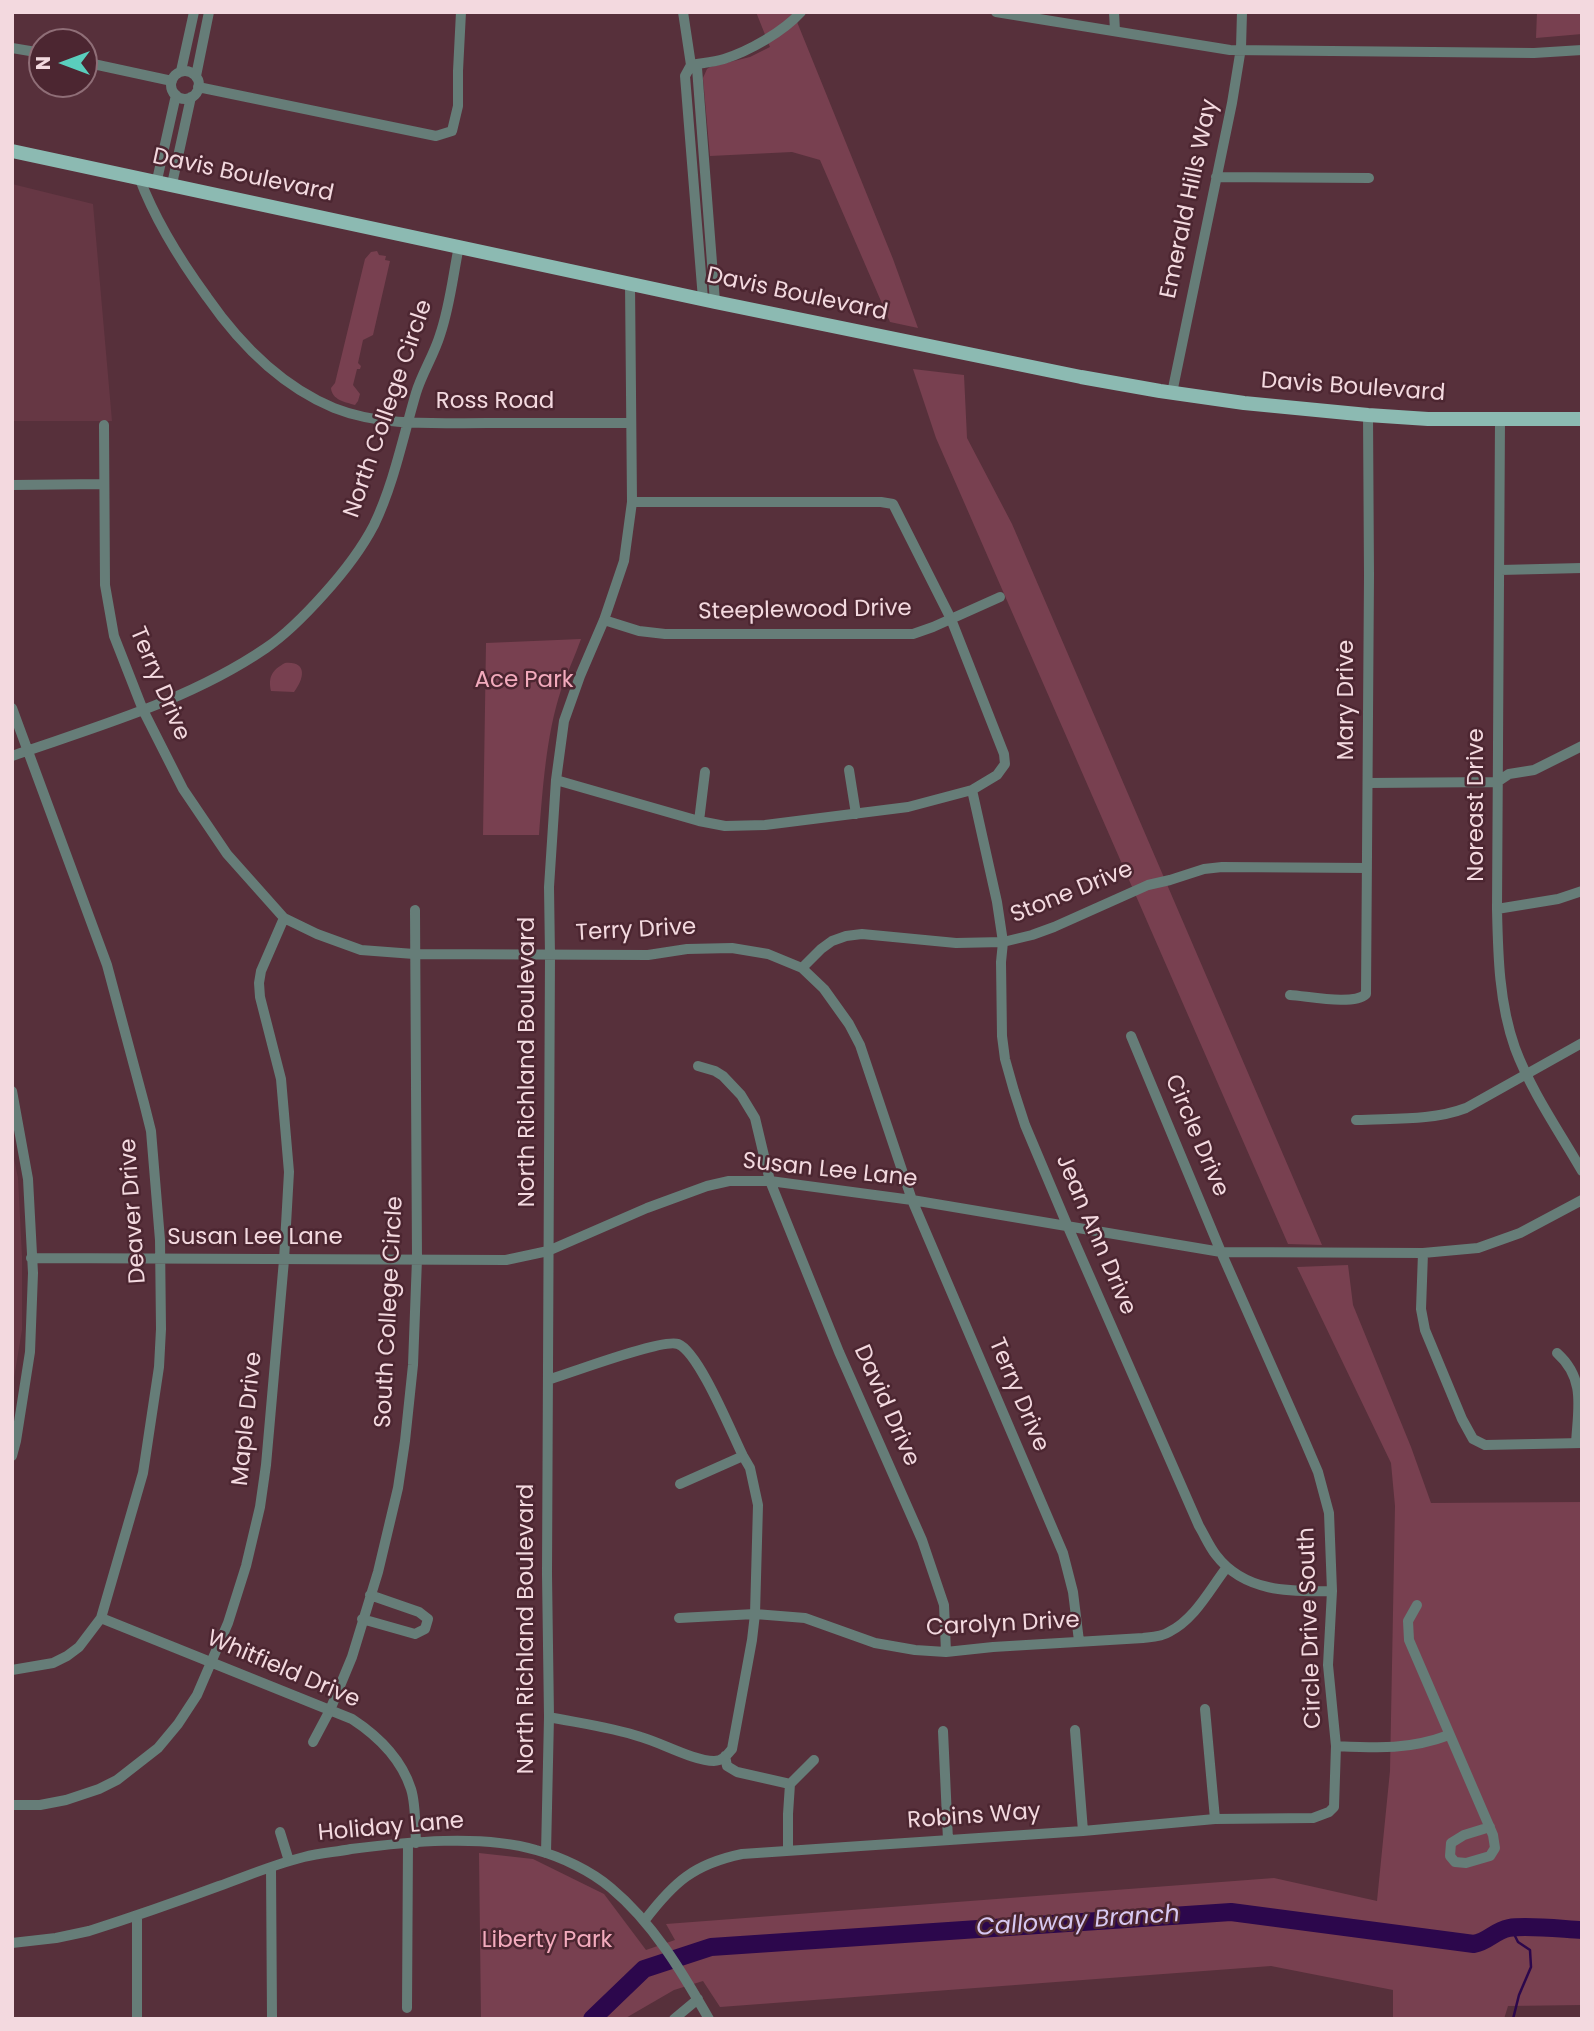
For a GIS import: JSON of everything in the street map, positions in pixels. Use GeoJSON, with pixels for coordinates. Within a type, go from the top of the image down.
{"type":"FeatureCollection","features":[{"type":"Feature","properties":{"kind":"main road","name":"Davis Boulevard"},"geometry":{"type":"LineString","coordinates":[[12,151],[709,300],[1081,377],[1172,393],[1428,419],[1582,419]]}},
{"type":"Feature","properties":{"kind":"street"},"geometry":{"type":"LineString","coordinates":[[181,71],[194,12]]}},
{"type":"Feature","properties":{"kind":"street"},"geometry":{"type":"LineString","coordinates":[[209,12],[197,82],[196,93],[185,98],[176,95],[172,81],[175,75],[181,71],[189,72],[197,82],[436,136],[452,131],[458,106],[461,12]]}},
{"type":"Feature","properties":{"kind":"street"},"geometry":{"type":"LineString","coordinates":[[683,12],[691,65]]}},
{"type":"Feature","properties":{"kind":"street"},"geometry":{"type":"LineString","coordinates":[[691,65],[725,59],[780,31],[801,12]]}},
{"type":"Feature","properties":{"kind":"street"},"geometry":{"type":"LineString","coordinates":[[996,12],[1230,50],[1582,50]]}},
{"type":"Feature","properties":{"kind":"street"},"geometry":{"type":"LineString","coordinates":[[1114,12],[1115,31]]}},
{"type":"Feature","properties":{"kind":"street","name":"Emerald Hills Way"},"geometry":{"type":"LineString","coordinates":[[1172,393],[1232,103],[1241,48],[1242,12]]}},
{"type":"Feature","properties":{"kind":"street"},"geometry":{"type":"LineString","coordinates":[[98,65],[172,81]]}},
{"type":"Feature","properties":{"kind":"street"},"geometry":{"type":"LineString","coordinates":[[691,65],[697,68],[709,300]]}},
{"type":"Feature","properties":{"kind":"street"},"geometry":{"type":"LineString","coordinates":[[157,180],[176,95]]}},
{"type":"Feature","properties":{"kind":"street"},"geometry":{"type":"LineString","coordinates":[[172,184],[191,97]]}},
{"type":"Feature","properties":{"kind":"street","name":"Ross Road"},"geometry":{"type":"LineString","coordinates":[[139,177],[177,254],[227,326],[270,369],[334,408],[368,417],[409,423],[631,423]]}},
{"type":"Feature","properties":{"kind":"street"},"geometry":{"type":"LineString","coordinates":[[1216,177],[1369,178]]}},
{"type":"Feature","properties":{"kind":"street","name":"North College Circle"},"geometry":{"type":"LineString","coordinates":[[12,756],[143,710],[228,671],[267,647],[312,608],[343,574],[373,526],[384,499],[409,423],[416,391],[441,332],[459,246]]}},
{"type":"Feature","properties":{"kind":"street","name":"North Richland Boulevard"},"geometry":{"type":"LineString","coordinates":[[547,1853],[551,955],[549,887],[556,780],[564,721],[624,561],[632,502],[630,283]]}},
{"type":"Feature","properties":{"kind":"street","name":"Mary Drive"},"geometry":{"type":"LineString","coordinates":[[1290,995],[1350,1000],[1361,999],[1366,994],[1368,415]]}},
{"type":"Feature","properties":{"kind":"street","name":"Noreast Drive"},"geometry":{"type":"LineString","coordinates":[[1500,420],[1497,782],[1499,961],[1505,1009],[1515,1046],[1526,1073],[1582,1171]]}},
{"type":"Feature","properties":{"kind":"street","name":"Terry Drive"},"geometry":{"type":"LineString","coordinates":[[104,425],[105,585],[111,624],[143,710],[183,789],[247,878],[284,918],[317,934],[361,950],[414,954],[648,956],[687,949],[732,948],[768,954],[802,968],[824,989],[849,1024],[860,1045],[912,1200],[1063,1553],[1073,1592],[1079,1641]]}},
{"type":"Feature","properties":{"kind":"street"},"geometry":{"type":"LineString","coordinates":[[12,485],[104,484]]}},
{"type":"Feature","properties":{"kind":"street"},"geometry":{"type":"LineString","coordinates":[[556,780],[699,821],[725,826],[765,825],[908,807],[972,790],[997,775],[1005,764],[1004,754],[951,619],[893,504],[632,502]]}},
{"type":"Feature","properties":{"kind":"street"},"geometry":{"type":"LineString","coordinates":[[1500,570],[1582,568]]}},
{"type":"Feature","properties":{"kind":"street","name":"Steeplewood Drive"},"geometry":{"type":"LineString","coordinates":[[604,620],[639,631],[665,634],[913,634],[1000,597]]}},
{"type":"Feature","properties":{"kind":"street","name":"Deaver Drive"},"geometry":{"type":"LineString","coordinates":[[12,708],[107,965],[151,1131],[160,1258],[161,1329],[159,1367],[143,1473],[101,1618],[79,1647],[67,1656],[53,1664],[12,1670]]}},
{"type":"Feature","properties":{"kind":"street"},"geometry":{"type":"LineString","coordinates":[[1368,783],[1497,782],[1509,774],[1534,770],[1582,746]]}},
{"type":"Feature","properties":{"kind":"street"},"geometry":{"type":"LineString","coordinates":[[849,770],[856,814]]}},
{"type":"Feature","properties":{"kind":"street"},"geometry":{"type":"LineString","coordinates":[[699,821],[705,772]]}},
{"type":"Feature","properties":{"kind":"street","name":"Jean Ann Drive"},"geometry":{"type":"LineString","coordinates":[[972,790],[997,902],[1003,942],[1002,1036],[1005,1059],[1025,1125],[1199,1526],[1216,1555],[1239,1576],[1272,1589],[1296,1592],[1332,1591]]}},
{"type":"Feature","properties":{"kind":"street","name":"Stone Drive"},"geometry":{"type":"LineString","coordinates":[[802,968],[832,941],[846,936],[862,934],[956,943],[1003,942],[1032,935],[1148,885],[1204,869],[1367,867]]}},
{"type":"Feature","properties":{"kind":"street"},"geometry":{"type":"LineString","coordinates":[[1497,909],[1558,899],[1582,891]]}},
{"type":"Feature","properties":{"kind":"street","name":"South College Circle"},"geometry":{"type":"LineString","coordinates":[[313,1742],[330,1710],[352,1657],[378,1572],[398,1488],[405,1441],[417,1259],[415,910]]}},
{"type":"Feature","properties":{"kind":"street","name":"Maple Drive"},"geometry":{"type":"LineString","coordinates":[[12,1805],[40,1805],[99,1789],[117,1780],[158,1748],[197,1695],[228,1623],[246,1566],[260,1507],[266,1465],[289,1172],[281,1079],[260,997],[259,982],[261,971],[284,918]]}},
{"type":"Feature","properties":{"kind":"street","name":"Circle Drive"},"geometry":{"type":"LineString","coordinates":[[1131,1036],[1221,1252]]}},
{"type":"Feature","properties":{"kind":"street"},"geometry":{"type":"LineString","coordinates":[[1356,1120],[1427,1116],[1466,1108],[1582,1043]]}},
{"type":"Feature","properties":{"kind":"street","name":"David Drive"},"geometry":{"type":"LineString","coordinates":[[698,1066],[723,1076],[741,1096],[755,1118],[770,1181],[839,1352],[922,1540],[944,1605],[946,1652]]}},
{"type":"Feature","properties":{"kind":"street"},"geometry":{"type":"LineString","coordinates":[[12,1091],[28,1179],[32,1258],[30,1352],[12,1456]]}},
{"type":"Feature","properties":{"kind":"street","name":"Susan Lee Lane"},"geometry":{"type":"LineString","coordinates":[[32,1258],[506,1260],[548,1251],[647,1208],[707,1186],[729,1181],[770,1181],[912,1200],[1221,1252],[1423,1253],[1478,1248],[1504,1240],[1582,1200]]}},
{"type":"Feature","properties":{"kind":"street","name":"Circle Drive South"},"geometry":{"type":"LineString","coordinates":[[1221,1252],[1318,1472],[1329,1513],[1332,1591],[1328,1665],[1336,1746],[1334,1807],[1329,1812]]}},
{"type":"Feature","properties":{"kind":"street"},"geometry":{"type":"LineString","coordinates":[[1423,1253],[1421,1309],[1425,1330],[1473,1439],[1485,1446],[1579,1443],[1579,1403],[1575,1374],[1568,1362],[1558,1353]]}},
{"type":"Feature","properties":{"kind":"street"},"geometry":{"type":"LineString","coordinates":[[548,1380],[647,1348],[667,1343],[682,1345],[692,1355],[706,1380],[750,1468],[758,1504],[755,1614],[732,1749],[721,1760],[701,1759],[638,1736],[549,1717]]}},
{"type":"Feature","properties":{"kind":"street"},"geometry":{"type":"LineString","coordinates":[[680,1484],[743,1456]]}},
{"type":"Feature","properties":{"kind":"street","name":"Carolyn Drive"},"geometry":{"type":"LineString","coordinates":[[679,1618],[755,1614],[805,1618],[875,1643],[946,1652],[1143,1638],[1170,1632],[1190,1618],[1227,1567]]}},
{"type":"Feature","properties":{"kind":"street"},"geometry":{"type":"LineString","coordinates":[[362,1619],[415,1634],[425,1629],[428,1619],[419,1612],[370,1595]]}},
{"type":"Feature","properties":{"kind":"street"},"geometry":{"type":"LineString","coordinates":[[1417,1605],[1408,1621],[1409,1640],[1490,1826]]}},
{"type":"Feature","properties":{"kind":"street","name":"Whitfield Drive"},"geometry":{"type":"LineString","coordinates":[[101,1618],[352,1719],[372,1732],[388,1749],[405,1775],[411,1790],[407,2008]]}},
{"type":"Feature","properties":{"kind":"street"},"geometry":{"type":"LineString","coordinates":[[1205,1709],[1215,1819]]}},
{"type":"Feature","properties":{"kind":"street"},"geometry":{"type":"LineString","coordinates":[[1075,1730],[1083,1831]]}},
{"type":"Feature","properties":{"kind":"street"},"geometry":{"type":"LineString","coordinates":[[943,1731],[947,1840]]}},
{"type":"Feature","properties":{"kind":"street"},"geometry":{"type":"LineString","coordinates":[[1336,1746],[1384,1748],[1419,1745],[1449,1735]]}},
{"type":"Feature","properties":{"kind":"street"},"geometry":{"type":"LineString","coordinates":[[725,1756],[727,1766],[737,1772],[790,1784]]}},
{"type":"Feature","properties":{"kind":"street"},"geometry":{"type":"LineString","coordinates":[[788,1851],[790,1784],[814,1760]]}},
{"type":"Feature","properties":{"kind":"street","name":"Robins Way"},"geometry":{"type":"LineString","coordinates":[[645,1920],[662,1896],[686,1875],[720,1858],[742,1854],[1083,1831],[1215,1819],[1313,1818],[1329,1812]]}},
{"type":"Feature","properties":{"kind":"street"},"geometry":{"type":"LineString","coordinates":[[280,1832],[289,1861]]}},
{"type":"Feature","properties":{"kind":"street","name":"Holiday Lane"},"geometry":{"type":"LineString","coordinates":[[12,1943],[89,1931],[271,1867],[323,1853],[412,1843],[515,1845],[547,1853],[597,1877],[612,1888],[645,1920],[709,2019]]}},
{"type":"Feature","properties":{"kind":"street"},"geometry":{"type":"LineString","coordinates":[[271,1867],[272,2019]]}},
{"type":"Feature","properties":{"kind":"street"},"geometry":{"type":"LineString","coordinates":[[136,1916],[137,2019]]}},
{"type":"Feature","properties":{"kind":"street"},"geometry":{"type":"LineString","coordinates":[[674,2019],[698,1999]]}},
{"type":"Feature","properties":{"kind":"shaded area"},"geometry":{"type":"Polygon","coordinates":[[[12,184],[93,204],[112,421],[12,421],[12,184]]]}},
{"type":"Feature","properties":{"kind":"shaded area"},"geometry":{"type":"Polygon","coordinates":[[[12,1149],[18,1178],[22,1330],[12,1390],[12,1149]]]}},
{"type":"Feature","properties":{"kind":"green space"},"geometry":{"type":"Polygon","coordinates":[[[756,12],[793,12],[893,259],[918,328],[890,322],[820,160],[792,152],[710,156],[703,78],[710,67],[750,57],[770,47],[756,12]]]}},
{"type":"Feature","properties":{"kind":"green space"},"geometry":{"type":"Polygon","coordinates":[[[1537,12],[1582,12],[1582,34],[1536,38],[1537,12]]]}},
{"type":"Feature","properties":{"kind":"green space"},"geometry":{"type":"Polygon","coordinates":[[[377,251],[379,255],[386,256],[385,260],[390,261],[373,335],[363,340],[358,363],[361,366],[357,369],[353,385],[360,394],[355,405],[336,398],[331,388],[335,383],[365,259],[371,252],[377,251]]]}},
{"type":"Feature","properties":{"kind":"green space"},"geometry":{"type":"Polygon","coordinates":[[[913,369],[964,375],[967,438],[1012,524],[1322,1245],[1288,1244],[936,438],[913,369]]]}},
{"type":"Feature","properties":{"kind":"green space","name":"Ace Park"},"geometry":{"type":"Polygon","coordinates":[[[581,639],[561,690],[552,725],[539,835],[483,835],[486,643],[581,639]]]}},
{"type":"Feature","properties":{"kind":"green space"},"geometry":{"type":"Polygon","coordinates":[[[285,663],[292,663],[300,668],[302,676],[298,687],[294,692],[271,691],[272,674],[285,663]]]}},
{"type":"Feature","properties":{"kind":"green space","name":"Liberty Park"},"geometry":{"type":"Polygon","coordinates":[[[1348,1265],[1353,1305],[1431,1503],[1582,1502],[1582,2005],[1508,2006],[1504,2019],[1393,2019],[1393,1990],[1271,1966],[720,2007],[703,1981],[674,1990],[624,2019],[481,2019],[479,1853],[533,1859],[604,1894],[646,1950],[675,1940],[666,1924],[1274,1878],[1377,1901],[1390,1771],[1395,1506],[1391,1463],[1297,1267],[1348,1265]]]}},
{"type":"Feature","properties":{"kind":"waterway","name":"Calloway Branch"},"geometry":{"type":"LineString","coordinates":[[592,2019],[644,1969],[711,1947],[1231,1912],[1474,1944],[1499,1931],[1516,1927],[1582,1930]]}},
{"type":"Feature","properties":{"kind":"waterway"},"geometry":{"type":"LineString","coordinates":[[1513,2019],[1519,1995],[1531,1967],[1530,1950],[1518,1942],[1515,1936],[1520,1928]]}}]}
